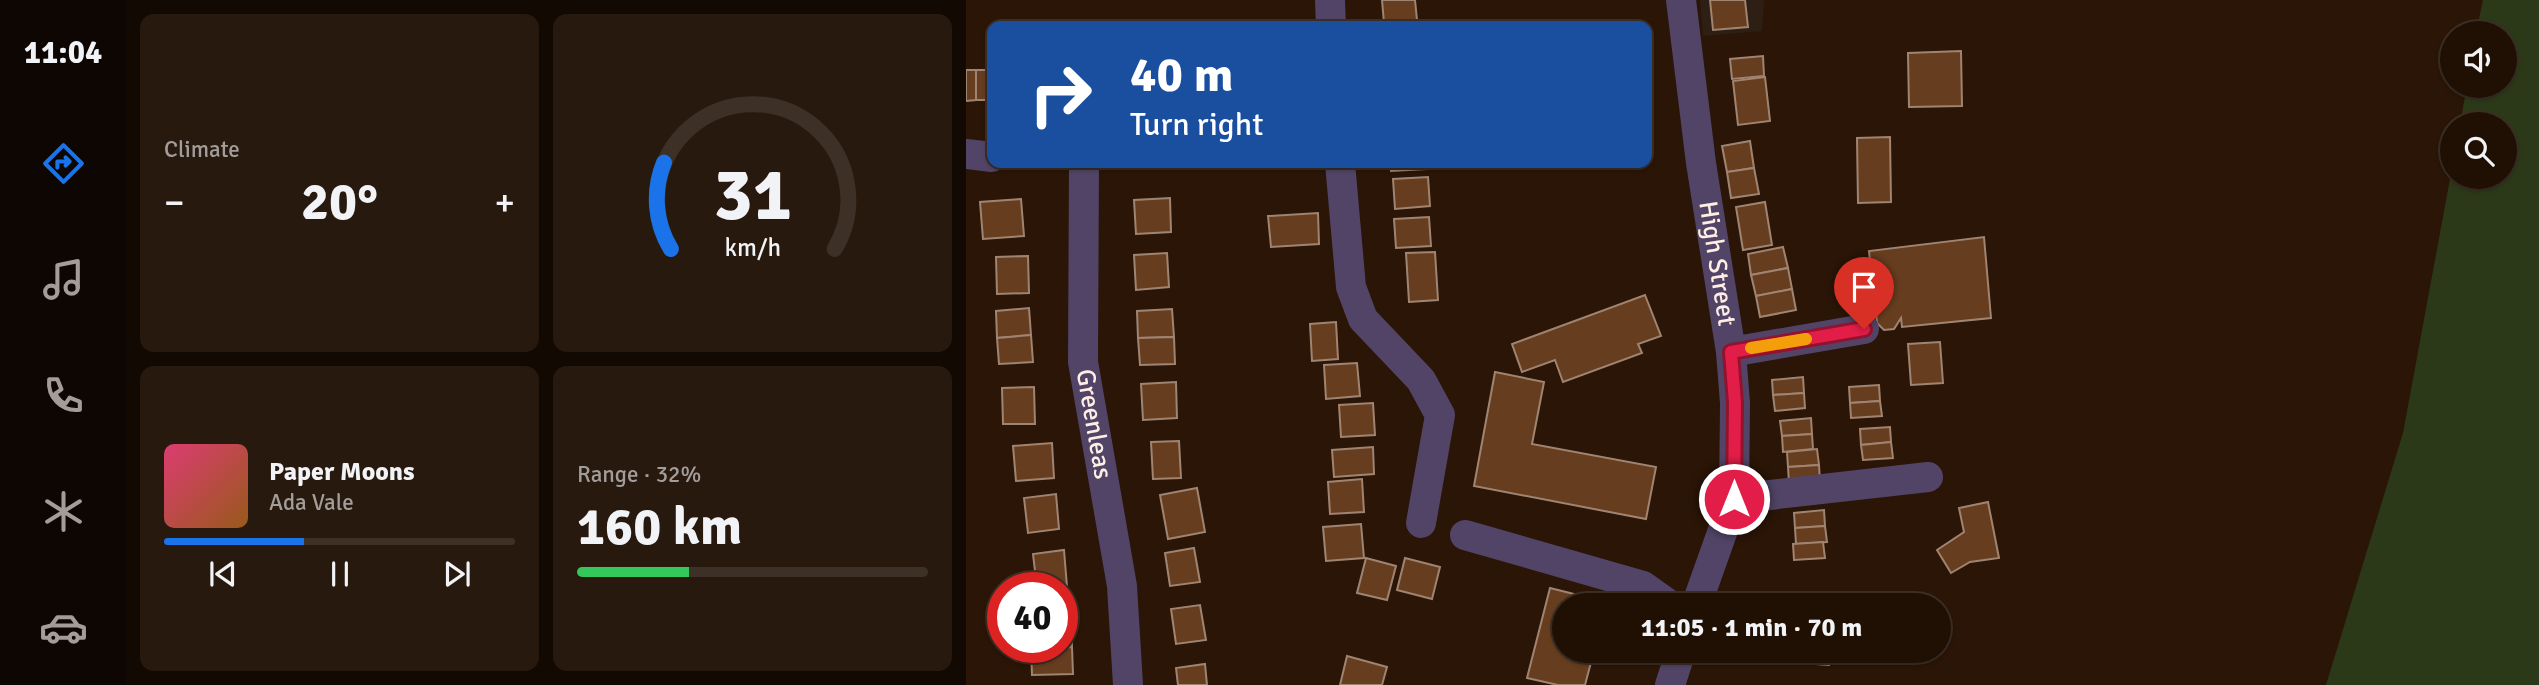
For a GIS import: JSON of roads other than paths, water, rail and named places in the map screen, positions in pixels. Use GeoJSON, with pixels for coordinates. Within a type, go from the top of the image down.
{"type":"FeatureCollection","features":[{"type":"Feature","properties":{"kind":"street"},"geometry":{"type":"LineString","coordinates":[[1329,0],[1331,21]]}},
{"type":"Feature","properties":{"kind":"street","name":"High Street"},"geometry":{"type":"LineString","coordinates":[[1681,0],[1700,163],[1731,352],[1735,403],[1734,499],[1701,593]]}},
{"type":"Feature","properties":{"kind":"street"},"geometry":{"type":"LineString","coordinates":[[966,154],[987,156]]}},
{"type":"Feature","properties":{"kind":"street","name":"Greenleas"},"geometry":{"type":"LineString","coordinates":[[1084,168],[1083,362],[1122,586],[1128,685]]}},
{"type":"Feature","properties":{"kind":"street"},"geometry":{"type":"LineString","coordinates":[[1340,168],[1351,286],[1363,319],[1421,380],[1440,415],[1421,523]]}},
{"type":"Feature","properties":{"kind":"street"},"geometry":{"type":"LineString","coordinates":[[1731,352],[1864,329]]}},
{"type":"Feature","properties":{"kind":"street"},"geometry":{"type":"LineString","coordinates":[[1734,499],[1928,477]]}},
{"type":"Feature","properties":{"kind":"street"},"geometry":{"type":"LineString","coordinates":[[1465,535],[1643,586],[1653,593]]}},
{"type":"Feature","properties":{"kind":"street"},"geometry":{"type":"LineString","coordinates":[[1670,685],[1677,663]]}}]}
